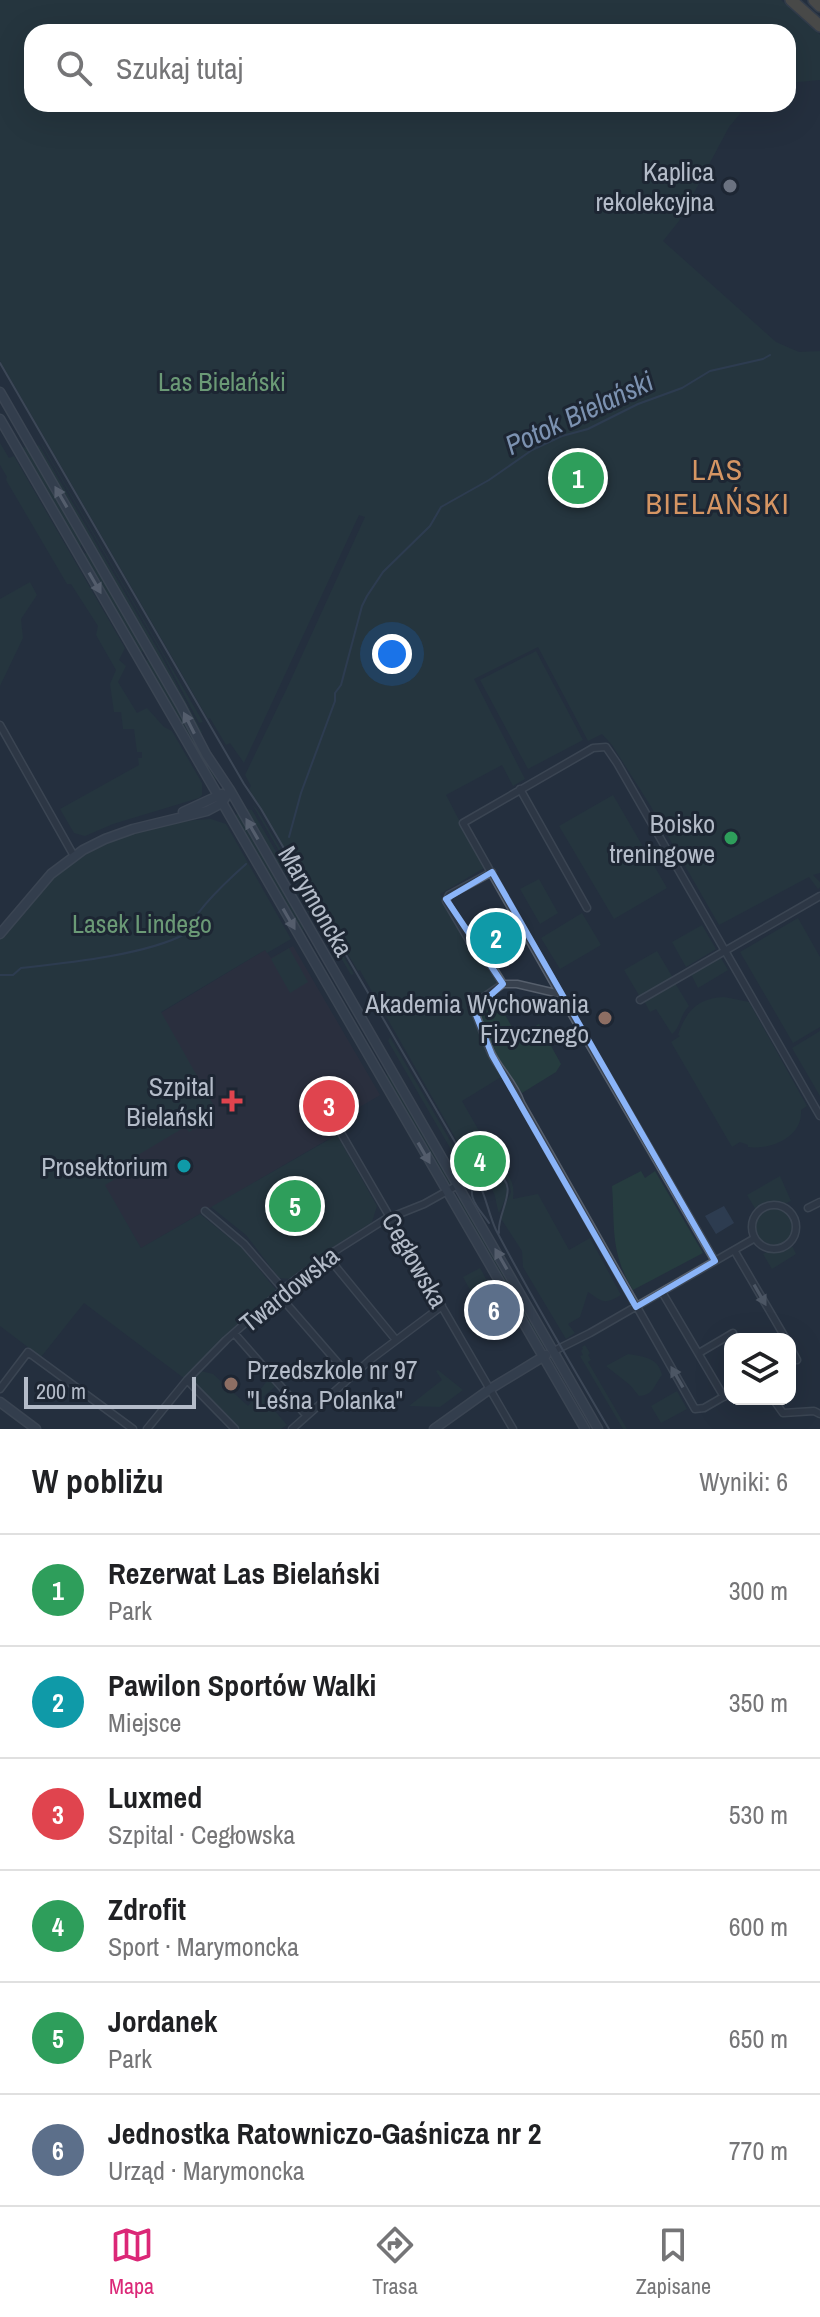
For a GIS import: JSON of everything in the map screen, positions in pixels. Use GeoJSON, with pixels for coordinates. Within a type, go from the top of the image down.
{"type":"FeatureCollection","features":[{"type":"Feature","properties":{"kind":"highway"},"geometry":{"type":"LineString","coordinates":[[791,0],[820,26]]}},
{"type":"Feature","properties":{"kind":"highway"},"geometry":{"type":"LineString","coordinates":[[814,0],[820,6]]}},
{"type":"Feature","properties":{"kind":"main road","name":"Marymoncka"},"geometry":{"type":"LineString","coordinates":[[0,392],[598,1429]]}},
{"type":"Feature","properties":{"kind":"main road","name":"Marymoncka"},"geometry":{"type":"LineString","coordinates":[[0,419],[585,1429]]}},
{"type":"Feature","properties":{"kind":"main road"},"geometry":{"type":"LineString","coordinates":[[16,446],[27,439]]}},
{"type":"Feature","properties":{"kind":"main road"},"geometry":{"type":"LineString","coordinates":[[78,553],[89,546]]}},
{"type":"Feature","properties":{"kind":"main road"},"geometry":{"type":"LineString","coordinates":[[139,659],[150,653]]}},
{"type":"Feature","properties":{"kind":"main road"},"geometry":{"type":"LineString","coordinates":[[0,934],[51,874],[74,856],[108,837],[207,811],[230,790]]}},
{"type":"Feature","properties":{"kind":"main road"},"geometry":{"type":"LineString","coordinates":[[334,996],[343,996],[355,1006],[350,1023]]}},
{"type":"Feature","properties":{"kind":"main road"},"geometry":{"type":"LineString","coordinates":[[380,1076],[391,1069]]}},
{"type":"Feature","properties":{"kind":"main road"},"geometry":{"type":"LineString","coordinates":[[434,1429],[490,1389],[554,1351]]}},
{"type":"Feature","properties":{"kind":"main road"},"geometry":{"type":"LineString","coordinates":[[0,1402],[36,1429]]}},
{"type":"Feature","properties":{"kind":"street"},"geometry":{"type":"LineString","coordinates":[[0,725],[74,856]]}},
{"type":"Feature","properties":{"kind":"street"},"geometry":{"type":"LineString","coordinates":[[715,1261],[463,823],[593,748],[606,747],[820,1116]]}},
{"type":"Feature","properties":{"kind":"street"},"geometry":{"type":"LineString","coordinates":[[520,789],[587,908]]}},
{"type":"Feature","properties":{"kind":"street"},"geometry":{"type":"LineString","coordinates":[[492,872],[449,895],[446,901],[473,947],[503,984]]}},
{"type":"Feature","properties":{"kind":"street"},"geometry":{"type":"LineString","coordinates":[[640,1000],[820,896]]}},
{"type":"Feature","properties":{"kind":"street"},"geometry":{"type":"LineString","coordinates":[[560,994],[517,984],[503,984],[484,997],[474,1010],[492,1055],[509,1083],[517,1090],[521,1103],[695,1409],[704,1408],[724,1397]]}},
{"type":"Feature","properties":{"kind":"street","name":"Cegłowska"},"geometry":{"type":"LineString","coordinates":[[341,1133],[513,1429]]}},
{"type":"Feature","properties":{"kind":"street","name":"Twardowska"},"geometry":{"type":"LineString","coordinates":[[147,1429],[187,1380],[280,1292],[327,1256],[391,1216],[424,1204],[458,1185]]}},
{"type":"Feature","properties":{"kind":"street"},"geometry":{"type":"LineString","coordinates":[[800,1212],[796,1230],[785,1246],[770,1248],[755,1238],[752,1223],[760,1210],[767,1206],[782,1206],[800,1212],[820,1202]]}},
{"type":"Feature","properties":{"kind":"street"},"geometry":{"type":"LineString","coordinates":[[205,1211],[244,1244],[350,1377]]}},
{"type":"Feature","properties":{"kind":"street"},"geometry":{"type":"LineString","coordinates":[[554,1351],[637,1308],[755,1238]]}},
{"type":"Feature","properties":{"kind":"street"},"geometry":{"type":"LineString","coordinates":[[734,1250],[782,1333]]}},
{"type":"Feature","properties":{"kind":"street"},"geometry":{"type":"LineString","coordinates":[[327,1256],[396,1340]]}},
{"type":"Feature","properties":{"kind":"street"},"geometry":{"type":"LineString","coordinates":[[662,1292],[724,1390]]}},
{"type":"Feature","properties":{"kind":"street"},"geometry":{"type":"LineString","coordinates":[[292,1429],[350,1377],[442,1306]]}},
{"type":"Feature","properties":{"kind":"street"},"geometry":{"type":"LineString","coordinates":[[234,1333],[306,1415]]}},
{"type":"Feature","properties":{"kind":"street"},"geometry":{"type":"LineString","coordinates":[[699,1353],[724,1338]]}},
{"type":"Feature","properties":{"kind":"street"},"geometry":{"type":"LineString","coordinates":[[0,1389],[28,1352],[133,1429]]}},
{"type":"Feature","properties":{"kind":"street"},"geometry":{"type":"LineString","coordinates":[[187,1380],[235,1429]]}},
{"type":"Feature","properties":{"kind":"street"},"geometry":{"type":"LineString","coordinates":[[777,1405],[783,1413],[814,1411],[820,1414]]}},
{"type":"Feature","properties":{"kind":"highlighted area"},"geometry":{"type":"Polygon","coordinates":[[[492,872],[715,1261],[636,1307],[492,1055],[474,1010],[503,984],[446,899],[492,872]]]}},
{"type":"Feature","properties":{"kind":"shaded area","name":"Szpital Bielański"},"geometry":{"type":"Polygon","coordinates":[[[293,946],[380,1095],[339,1119],[344,1130],[141,1248],[104,1185],[131,1169],[161,1013],[265,950],[271,958],[293,946]]]}},
{"type":"Feature","properties":{"kind":"green space","name":"Las Bielański"},"geometry":{"type":"Polygon","coordinates":[[[0,0],[781,0],[820,35],[820,80],[796,82],[796,24],[24,24],[24,112],[741,112],[729,127],[679,221],[663,241],[776,342],[799,352],[820,351],[820,873],[813,875],[820,882],[820,887],[818,889],[809,877],[719,925],[612,745],[602,734],[588,741],[538,647],[474,679],[525,779],[513,786],[502,765],[446,795],[484,868],[440,894],[467,947],[499,983],[472,1008],[501,1077],[462,1101],[498,1164],[495,1167],[510,1179],[513,1199],[538,1194],[569,1250],[590,1238],[621,1295],[604,1301],[588,1292],[580,1317],[568,1324],[575,1333],[566,1339],[523,1267],[522,1251],[500,1217],[511,1192],[508,1180],[497,1171],[480,1172],[481,1164],[487,1161],[473,1137],[462,1144],[476,1168],[479,1168],[477,1176],[360,970],[249,789],[251,786],[245,775],[365,517],[359,515],[244,763],[230,743],[226,745],[208,719],[0,361],[0,0]]]}},
{"type":"Feature","properties":{"kind":"green space"},"geometry":{"type":"Polygon","coordinates":[[[0,443],[9,458],[14,456],[125,648],[119,660],[126,666],[118,682],[137,713],[147,708],[164,727],[172,731],[202,783],[199,798],[113,824],[85,836],[74,833],[60,809],[139,765],[138,758],[142,758],[142,752],[137,752],[134,729],[123,729],[121,712],[114,712],[110,684],[116,670],[96,635],[98,626],[71,584],[67,584],[6,480],[0,465],[0,443]]]}},
{"type":"Feature","properties":{"kind":"green space"},"geometry":{"type":"Polygon","coordinates":[[[42,444],[203,722],[199,723],[42,444]]]}},
{"type":"Feature","properties":{"kind":"green space"},"geometry":{"type":"Polygon","coordinates":[[[39,445],[161,655],[201,733],[43,461],[39,445]]]}},
{"type":"Feature","properties":{"kind":"green space"},"geometry":{"type":"Polygon","coordinates":[[[20,446],[29,449],[81,540],[80,548],[20,446]]]}},
{"type":"Feature","properties":{"kind":"green space"},"geometry":{"type":"Polygon","coordinates":[[[87,553],[144,648],[142,652],[139,652],[82,554],[87,553]]]}},
{"type":"Feature","properties":{"kind":"green space"},"geometry":{"type":"Polygon","coordinates":[[[30,582],[37,595],[21,619],[23,638],[0,686],[0,599],[30,582]]]}},
{"type":"Feature","properties":{"kind":"green space"},"geometry":{"type":"Polygon","coordinates":[[[536,651],[583,740],[528,769],[480,680],[536,651]]]}},
{"type":"Feature","properties":{"kind":"green space"},"geometry":{"type":"Polygon","coordinates":[[[151,660],[218,778],[214,780],[145,662],[151,660]]]}},
{"type":"Feature","properties":{"kind":"green space"},"geometry":{"type":"Polygon","coordinates":[[[613,795],[667,888],[614,919],[559,826],[613,795]]]}},
{"type":"Feature","properties":{"kind":"green space"},"geometry":{"type":"Polygon","coordinates":[[[252,804],[258,811],[354,974],[351,975],[252,804]]]}},
{"type":"Feature","properties":{"kind":"green space"},"geometry":{"type":"Polygon","coordinates":[[[246,809],[252,810],[313,916],[280,864],[277,865],[246,809]]]}},
{"type":"Feature","properties":{"kind":"green space"},"geometry":{"type":"Polygon","coordinates":[[[239,813],[303,924],[303,932],[234,816],[239,813]]]}},
{"type":"Feature","properties":{"kind":"green space","name":"Lasek Lindego"},"geometry":{"type":"Polygon","coordinates":[[[211,819],[226,824],[291,939],[267,953],[265,950],[161,1012],[214,1106],[204,1123],[189,1132],[185,1127],[138,1155],[142,1163],[105,1185],[141,1248],[200,1214],[242,1248],[276,1290],[234,1327],[185,1379],[84,1303],[41,1357],[0,1326],[0,939],[43,888],[67,865],[87,852],[151,828],[211,819]]]}},
{"type":"Feature","properties":{"kind":"green space"},"geometry":{"type":"Polygon","coordinates":[[[539,879],[558,913],[540,924],[520,889],[539,879]]]}},
{"type":"Feature","properties":{"kind":"green space"},"geometry":{"type":"Polygon","coordinates":[[[582,913],[601,945],[560,969],[541,938],[582,913]]]}},
{"type":"Feature","properties":{"kind":"green space"},"geometry":{"type":"Polygon","coordinates":[[[798,918],[820,957],[820,1027],[793,1043],[740,952],[798,918]]]}},
{"type":"Feature","properties":{"kind":"green space"},"geometry":{"type":"Polygon","coordinates":[[[702,925],[716,949],[686,967],[672,942],[702,925]]]}},
{"type":"Feature","properties":{"kind":"green space"},"geometry":{"type":"Polygon","coordinates":[[[289,948],[308,982],[290,993],[271,959],[289,948]]]}},
{"type":"Feature","properties":{"kind":"green space"},"geometry":{"type":"Polygon","coordinates":[[[657,951],[673,978],[640,997],[624,970],[657,951]]]}},
{"type":"Feature","properties":{"kind":"green space"},"geometry":{"type":"Polygon","coordinates":[[[721,958],[728,970],[698,988],[691,974],[721,958]]]}},
{"type":"Feature","properties":{"kind":"green space"},"geometry":{"type":"Polygon","coordinates":[[[675,983],[689,1006],[672,1034],[656,1009],[650,1012],[644,1001],[675,983]]]}},
{"type":"Feature","properties":{"kind":"green space"},"geometry":{"type":"Polygon","coordinates":[[[494,995],[517,1036],[539,1024],[561,1064],[556,1072],[522,1093],[494,1051],[478,1010],[494,995]]]}},
{"type":"Feature","properties":{"kind":"green space"},"geometry":{"type":"Polygon","coordinates":[[[724,997],[749,1002],[807,1106],[801,1110],[797,1128],[775,1144],[748,1147],[740,1142],[732,1147],[671,1042],[680,1036],[685,1019],[694,1007],[707,1000],[724,997]]]}},
{"type":"Feature","properties":{"kind":"green space"},"geometry":{"type":"Polygon","coordinates":[[[820,1031],[820,1096],[792,1048],[820,1031]]]}},
{"type":"Feature","properties":{"kind":"green space"},"geometry":{"type":"Polygon","coordinates":[[[390,1037],[473,1180],[471,1184],[388,1041],[390,1037]]]}},
{"type":"Feature","properties":{"kind":"green space"},"geometry":{"type":"Polygon","coordinates":[[[388,1074],[450,1184],[446,1183],[385,1077],[388,1074]]]}},
{"type":"Feature","properties":{"kind":"green space"},"geometry":{"type":"Polygon","coordinates":[[[337,1135],[377,1206],[372,1222],[291,1279],[279,1278],[246,1235],[211,1207],[337,1135]]]}},
{"type":"Feature","properties":{"kind":"green space"},"geometry":{"type":"Polygon","coordinates":[[[641,1171],[645,1178],[655,1171],[703,1253],[633,1290],[617,1251],[612,1186],[641,1171]]]}},
{"type":"Feature","properties":{"kind":"green space"},"geometry":{"type":"Polygon","coordinates":[[[489,1174],[506,1184],[506,1195],[499,1213],[494,1192],[481,1176],[489,1174]]]}},
{"type":"Feature","properties":{"kind":"green space"},"geometry":{"type":"Polygon","coordinates":[[[780,1176],[791,1201],[765,1205],[756,1210],[747,1195],[780,1176]]]}},
{"type":"Feature","properties":{"kind":"green space"},"geometry":{"type":"Polygon","coordinates":[[[461,1197],[545,1342],[544,1346],[539,1343],[455,1200],[461,1197]]]}},
{"type":"Feature","properties":{"kind":"green space"},"geometry":{"type":"Polygon","coordinates":[[[774,1207],[788,1212],[793,1226],[788,1240],[774,1245],[760,1240],[755,1226],[760,1212],[774,1207]]]}},
{"type":"Feature","properties":{"kind":"green space"},"geometry":{"type":"Polygon","coordinates":[[[791,1244],[796,1254],[772,1269],[763,1254],[791,1244]]]}},
{"type":"Feature","properties":{"kind":"green space"},"geometry":{"type":"Polygon","coordinates":[[[480,1268],[497,1299],[480,1308],[463,1277],[480,1268]]]}},
{"type":"Feature","properties":{"kind":"green space"},"geometry":{"type":"Polygon","coordinates":[[[585,1345],[590,1353],[591,1360],[588,1362],[627,1429],[623,1429],[580,1356],[585,1345]]]}},
{"type":"Feature","properties":{"kind":"green space"},"geometry":{"type":"Polygon","coordinates":[[[628,1354],[650,1359],[660,1369],[662,1375],[648,1394],[639,1396],[606,1366],[628,1354]]]}},
{"type":"Feature","properties":{"kind":"green space"},"geometry":{"type":"Polygon","coordinates":[[[438,1370],[463,1390],[440,1407],[409,1406],[442,1380],[438,1370]]]}},
{"type":"Feature","properties":{"kind":"green space"},"geometry":{"type":"Polygon","coordinates":[[[201,1371],[213,1374],[248,1406],[270,1377],[277,1385],[263,1397],[287,1425],[281,1429],[240,1429],[200,1388],[191,1383],[201,1371]]]}},
{"type":"Feature","properties":{"kind":"green space"},"geometry":{"type":"Polygon","coordinates":[[[677,1391],[687,1409],[661,1423],[651,1406],[677,1391]]]}},
{"type":"Feature","properties":{"kind":"water"},"geometry":{"type":"Polygon","coordinates":[[[724,1206],[734,1223],[716,1234],[705,1216],[724,1206]]]}},
{"type":"Feature","properties":{"kind":"waterway","name":"Potok Bielański"},"geometry":{"type":"LineString","coordinates":[[289,837],[301,793],[335,701],[335,693],[341,685],[362,606],[383,572],[430,526],[441,507],[489,480],[532,450],[562,436],[588,429],[638,404],[682,388],[710,371],[770,355]]}},
{"type":"Feature","properties":{"kind":"waterway","name":"Potok Bielański"},"geometry":{"type":"LineString","coordinates":[[0,975],[13,975],[21,968],[83,961],[170,941],[187,933],[204,906],[246,864]]}},
{"type":"Feature","properties":{"kind":"tram line"},"geometry":{"type":"LineString","coordinates":[[0,363],[476,1178],[496,1230],[609,1429]]}},
{"type":"Feature","properties":{"kind":"tram line"},"geometry":{"type":"LineString","coordinates":[[489,1223],[474,1201],[472,1190],[477,1177],[491,1173],[503,1179],[508,1192],[499,1233]]}},
{"type":"Feature","properties":{"kind":"place","name":"Kaplica rekolekcyjna"},"geometry":{"type":"Point","coordinates":[730,186]}},
{"type":"Feature","properties":{"kind":"place","name":"Rezerwat Las Bielański"},"geometry":{"type":"Point","coordinates":[578,478]}},
{"type":"Feature","properties":{"kind":"place","name":"Boisko treningowe"},"geometry":{"type":"Point","coordinates":[731,838]}},
{"type":"Feature","properties":{"kind":"place","name":"Pawilon Sportów Walki"},"geometry":{"type":"Point","coordinates":[496,938]}},
{"type":"Feature","properties":{"kind":"place","name":"Akademia Wychowania Fizycznego"},"geometry":{"type":"Point","coordinates":[605,1018]}},
{"type":"Feature","properties":{"kind":"place","name":"Szpital Bielański"},"geometry":{"type":"Point","coordinates":[232,1101]}},
{"type":"Feature","properties":{"kind":"place","name":"Luxmed"},"geometry":{"type":"Point","coordinates":[329,1106]}},
{"type":"Feature","properties":{"kind":"place","name":"Zdrofit"},"geometry":{"type":"Point","coordinates":[480,1161]}},
{"type":"Feature","properties":{"kind":"place","name":"Prosektorium"},"geometry":{"type":"Point","coordinates":[184,1166]}},
{"type":"Feature","properties":{"kind":"place","name":"Jordanek"},"geometry":{"type":"Point","coordinates":[295,1206]}},
{"type":"Feature","properties":{"kind":"place","name":"Jednostka Ratowniczo-Gaśnicza nr 2"},"geometry":{"type":"Point","coordinates":[494,1310]}},
{"type":"Feature","properties":{"kind":"place","name":"Przedszkole nr 97 \"Leśna Polanka\""},"geometry":{"type":"Point","coordinates":[231,1384]}},
{"type":"Feature","properties":{"kind":"district","name":"LAS BIELAŃSKI"},"geometry":{"type":"Point","coordinates":[718,486]}}]}
